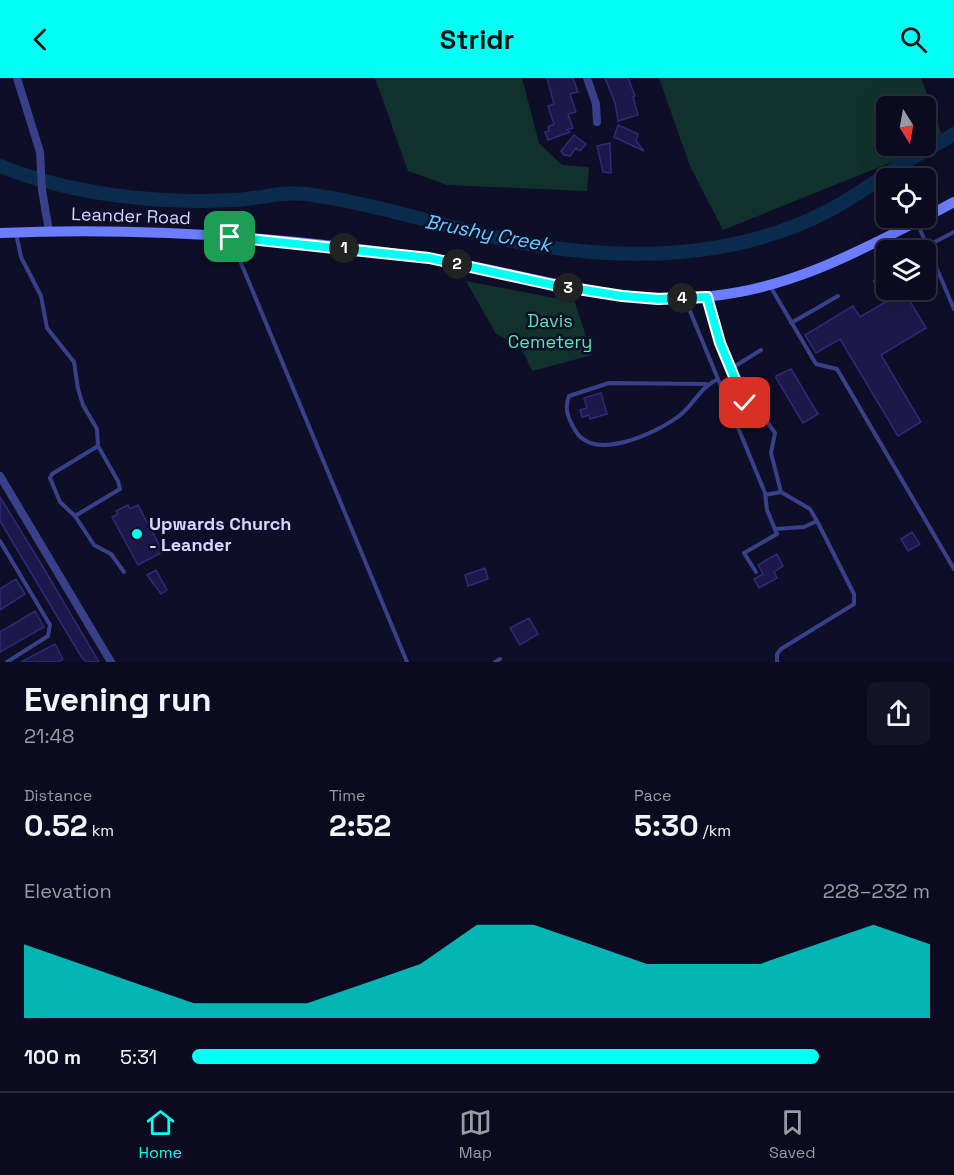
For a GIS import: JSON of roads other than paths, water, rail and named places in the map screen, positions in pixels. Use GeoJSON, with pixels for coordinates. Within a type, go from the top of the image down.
{"type":"FeatureCollection","features":[{"type":"Feature","properties":{"kind":"main road","name":"Leander Road"},"geometry":{"type":"LineString","coordinates":[[936,212],[954,202]]}},
{"type":"Feature","properties":{"kind":"main road","name":"Leander Road"},"geometry":{"type":"LineString","coordinates":[[0,232],[130,230],[230,237],[429,258],[590,292],[658,299],[707,297],[770,286],[841,261],[905,228]]}},
{"type":"Feature","properties":{"kind":"street"},"geometry":{"type":"LineString","coordinates":[[17,78],[40,152],[40,176],[49,231]]}},
{"type":"Feature","properties":{"kind":"street"},"geometry":{"type":"LineString","coordinates":[[587,78],[596,104],[597,122]]}},
{"type":"Feature","properties":{"kind":"street"},"geometry":{"type":"LineString","coordinates":[[0,476],[111,662]]}},
{"type":"Feature","properties":{"kind":"lane"},"geometry":{"type":"LineString","coordinates":[[16,232],[21,257],[42,296],[47,328],[74,362],[83,405],[97,429],[98,446],[118,481],[120,489],[75,516]]}},
{"type":"Feature","properties":{"kind":"lane"},"geometry":{"type":"LineString","coordinates":[[936,241],[954,232]]}},
{"type":"Feature","properties":{"kind":"lane"},"geometry":{"type":"LineString","coordinates":[[230,237],[407,662]]}},
{"type":"Feature","properties":{"kind":"lane"},"geometry":{"type":"LineString","coordinates":[[936,272],[954,309]]}},
{"type":"Feature","properties":{"kind":"lane"},"geometry":{"type":"LineString","coordinates":[[770,286],[816,364],[837,369],[954,569]]}},
{"type":"Feature","properties":{"kind":"lane"},"geometry":{"type":"LineString","coordinates":[[792,323],[838,296]]}},
{"type":"Feature","properties":{"kind":"lane"},"geometry":{"type":"LineString","coordinates":[[707,297],[720,343],[745,403],[761,413],[776,432],[771,453],[782,492]]}},
{"type":"Feature","properties":{"kind":"lane"},"geometry":{"type":"LineString","coordinates":[[685,298],[765,495],[767,510],[777,534],[744,553],[756,572]]}},
{"type":"Feature","properties":{"kind":"lane"},"geometry":{"type":"LineString","coordinates":[[732,368],[760,350]]}},
{"type":"Feature","properties":{"kind":"lane"},"geometry":{"type":"LineString","coordinates":[[706,384],[681,415],[657,428],[606,446],[590,444],[578,435],[569,419],[565,405],[569,396],[609,383],[706,384],[718,379]]}},
{"type":"Feature","properties":{"kind":"lane"},"geometry":{"type":"LineString","coordinates":[[98,446],[52,474],[50,478],[60,502],[75,516],[94,544],[111,554],[123,572]]}},
{"type":"Feature","properties":{"kind":"lane"},"geometry":{"type":"LineString","coordinates":[[765,495],[782,492],[810,509],[854,594],[854,604],[781,649],[775,660],[777,662]]}},
{"type":"Feature","properties":{"kind":"lane"},"geometry":{"type":"LineString","coordinates":[[775,529],[804,527],[817,521]]}},
{"type":"Feature","properties":{"kind":"lane"},"geometry":{"type":"LineString","coordinates":[[0,541],[50,625],[48,636],[7,662]]}},
{"type":"Feature","properties":{"kind":"waterway","name":"Brushy Creek"},"geometry":{"type":"LineString","coordinates":[[0,166],[86,191],[146,199],[206,201],[305,194],[362,204],[534,245],[608,253],[646,254],[720,247],[756,239],[792,227],[826,212],[954,134]]}},
{"type":"Feature","properties":{"kind":"place","name":"Upwards Church - Leander"},"geometry":{"type":"Point","coordinates":[137,534]}},
{"type":"Feature","properties":{"kind":"park label","name":"Davis Cemetery"},"geometry":{"type":"Point","coordinates":[550,331]}}]}
